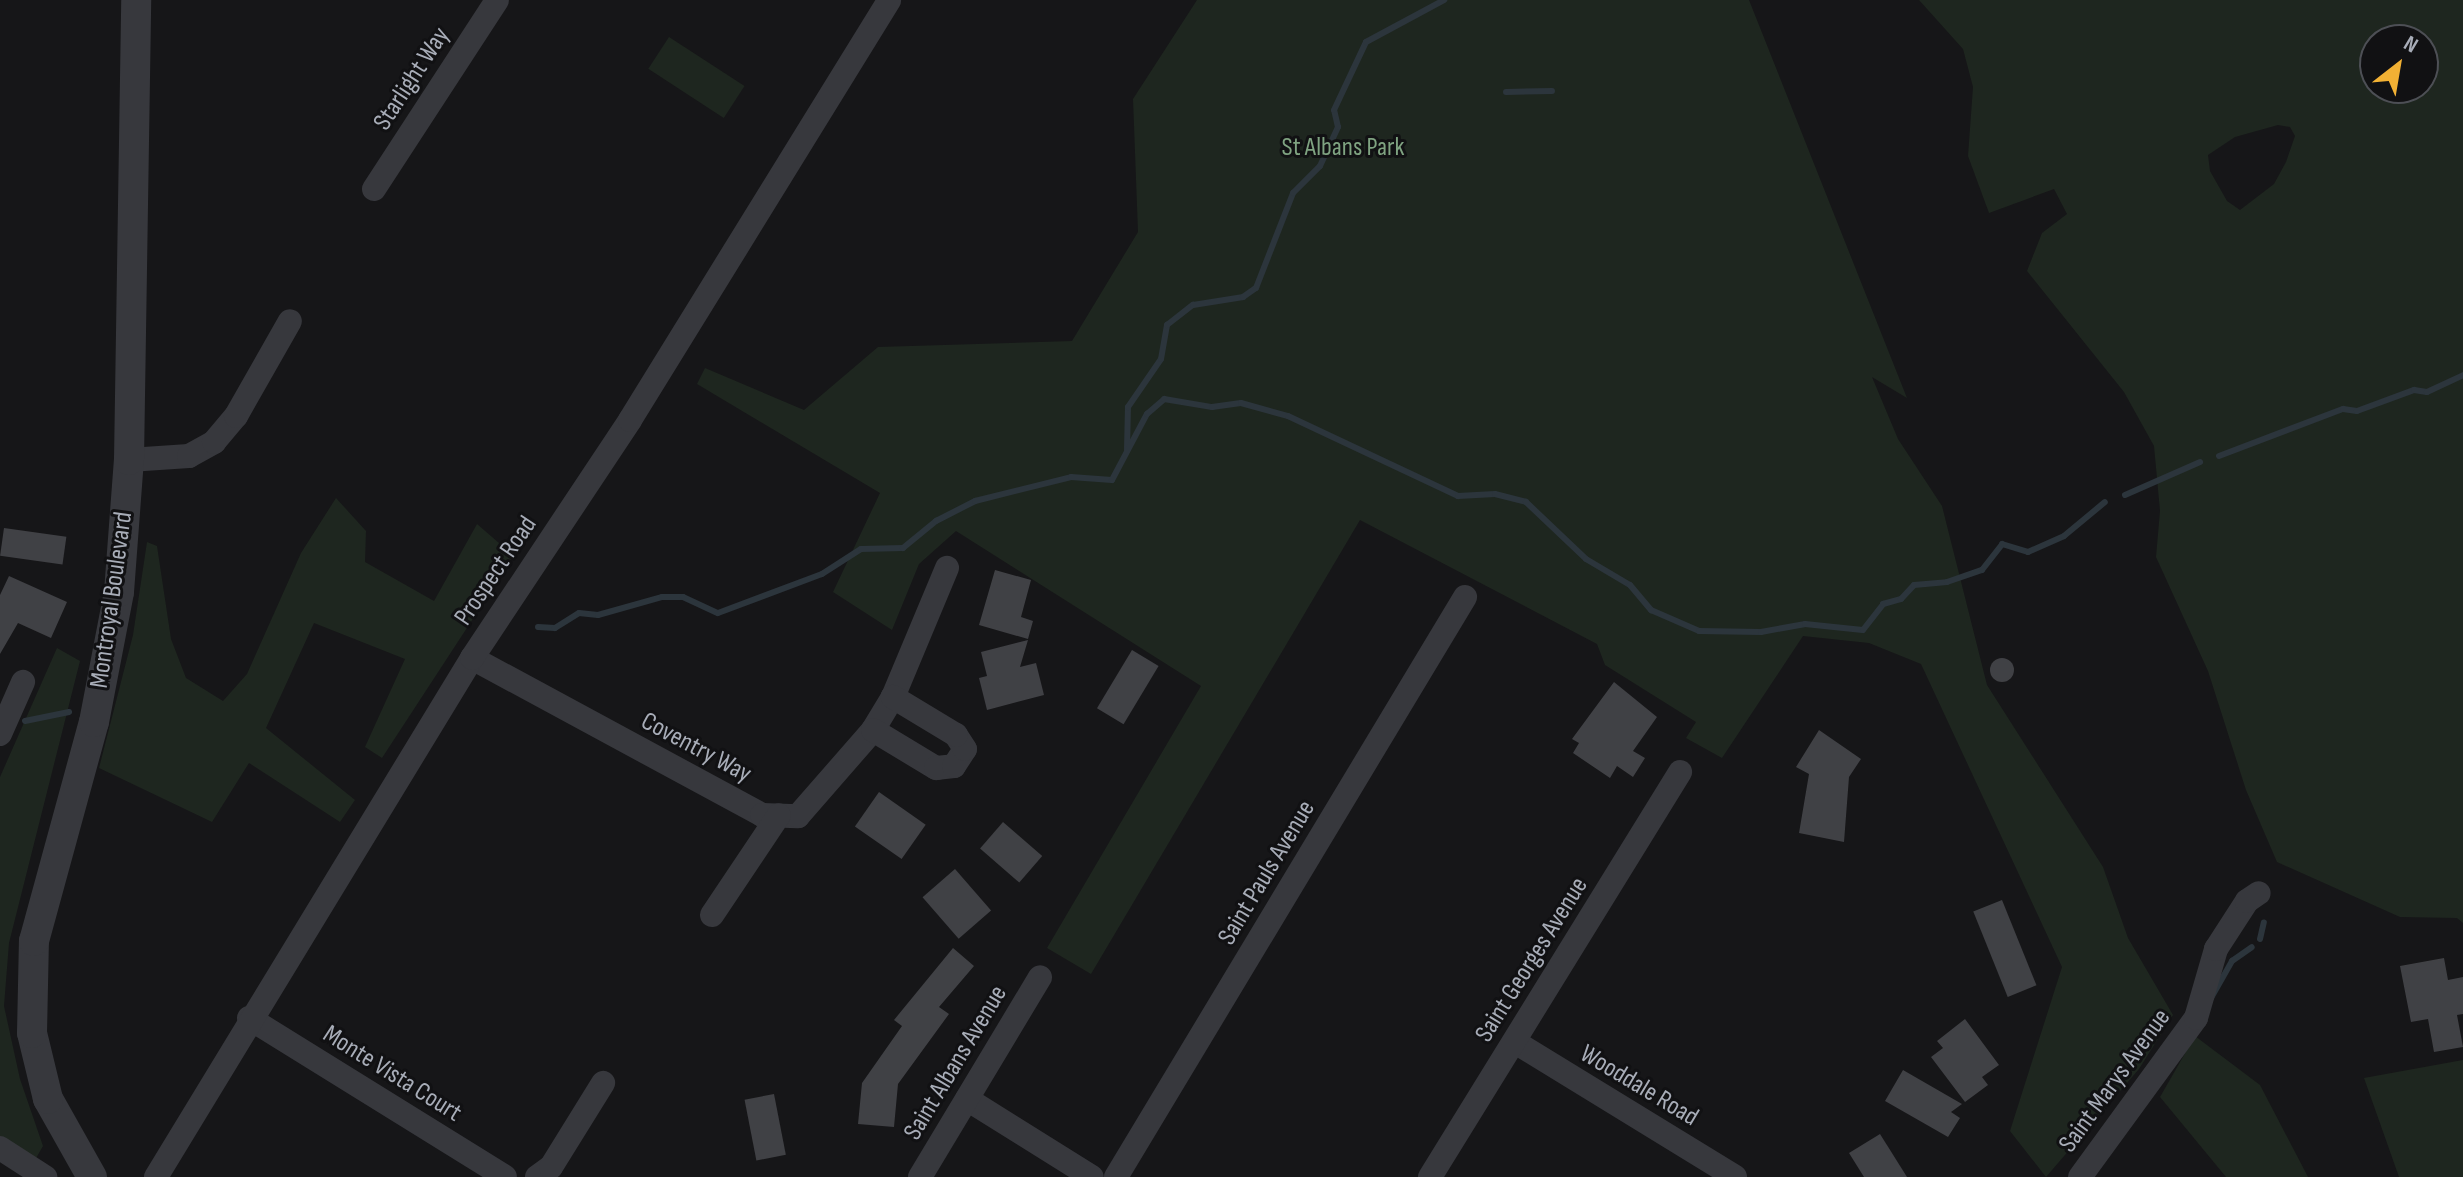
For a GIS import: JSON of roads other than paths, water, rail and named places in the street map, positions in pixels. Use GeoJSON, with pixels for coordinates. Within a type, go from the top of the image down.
{"type":"FeatureCollection","features":[{"type":"Feature","properties":{"kind":"street","name":"Montroyal Boulevard"},"geometry":{"type":"LineString","coordinates":[[92,1177],[48,1099],[32,1033],[34,941],[106,670],[119,592],[129,460],[136,0]]}},
{"type":"Feature","properties":{"kind":"street","name":"Starlight Way"},"geometry":{"type":"LineString","coordinates":[[374,189],[497,0]]}},
{"type":"Feature","properties":{"kind":"street","name":"Prospect Road"},"geometry":{"type":"LineString","coordinates":[[156,1177],[249,1018],[472,658],[647,394],[889,0]]}},
{"type":"Feature","properties":{"kind":"street"},"geometry":{"type":"LineString","coordinates":[[129,460],[189,456],[214,442],[236,416],[290,321]]}},
{"type":"Feature","properties":{"kind":"street"},"geometry":{"type":"LineString","coordinates":[[712,915],[779,815],[798,816],[873,730],[893,697],[947,568]]}},
{"type":"Feature","properties":{"kind":"street","name":"Saint Pauls Avenue"},"geometry":{"type":"LineString","coordinates":[[1116,1177],[1465,597]]}},
{"type":"Feature","properties":{"kind":"street","name":"Coventry Way"},"geometry":{"type":"LineString","coordinates":[[472,658],[762,815],[779,815]]}},
{"type":"Feature","properties":{"kind":"street"},"geometry":{"type":"LineString","coordinates":[[0,734],[23,682]]}},
{"type":"Feature","properties":{"kind":"street"},"geometry":{"type":"LineString","coordinates":[[873,730],[936,768],[954,766],[965,749],[956,735],[893,697]]}},
{"type":"Feature","properties":{"kind":"street","name":"Saint Georges Avenue"},"geometry":{"type":"LineString","coordinates":[[1430,1177],[1680,772]]}},
{"type":"Feature","properties":{"kind":"street","name":"Saint Marys Avenue"},"geometry":{"type":"LineString","coordinates":[[2080,1177],[2196,1018],[2216,949],[2247,901],[2259,893]]}},
{"type":"Feature","properties":{"kind":"street","name":"Saint Albans Avenue"},"geometry":{"type":"LineString","coordinates":[[920,1177],[1040,977]]}},
{"type":"Feature","properties":{"kind":"street","name":"Monte Vista Court"},"geometry":{"type":"LineString","coordinates":[[249,1018],[505,1177]]}},
{"type":"Feature","properties":{"kind":"street","name":"Wooddale Road"},"geometry":{"type":"LineString","coordinates":[[1515,1042],[1735,1177]]}},
{"type":"Feature","properties":{"kind":"street"},"geometry":{"type":"LineString","coordinates":[[537,1177],[551,1167],[603,1083]]}},
{"type":"Feature","properties":{"kind":"street"},"geometry":{"type":"LineString","coordinates":[[967,1099],[1092,1177]]}},
{"type":"Feature","properties":{"kind":"street"},"geometry":{"type":"LineString","coordinates":[[0,1148],[45,1177]]}},
{"type":"Feature","properties":{"kind":"waterway"},"geometry":{"type":"LineString","coordinates":[[1127,450],[1128,407],[1161,359],[1167,325],[1193,305],[1243,297],[1256,288],[1293,193],[1320,166],[1338,127],[1334,110],[1366,42],[1444,0]]}},
{"type":"Feature","properties":{"kind":"waterway"},"geometry":{"type":"LineString","coordinates":[[1506,92],[1552,91]]}},
{"type":"Feature","properties":{"kind":"waterway"},"geometry":{"type":"LineString","coordinates":[[2219,456],[2343,409],[2357,411],[2414,390],[2427,392],[2463,375]]}},
{"type":"Feature","properties":{"kind":"waterway"},"geometry":{"type":"LineString","coordinates":[[538,627],[555,628],[579,613],[598,615],[662,597],[683,597],[718,613],[822,574],[861,549],[903,548],[936,521],[975,501],[1071,477],[1112,480],[1147,414],[1164,399],[1212,407],[1241,403],[1288,416],[1458,496],[1495,494],[1526,502],[1586,559],[1630,585],[1651,610],[1699,631],[1761,632],[1805,624],[1863,630],[1883,604],[1901,599],[1914,585],[1947,582],[1982,570],[2002,544],[2028,552],[2064,536],[2105,502]]}},
{"type":"Feature","properties":{"kind":"waterway"},"geometry":{"type":"LineString","coordinates":[[2125,495],[2200,462]]}},
{"type":"Feature","properties":{"kind":"waterway"},"geometry":{"type":"LineString","coordinates":[[25,721],[69,712]]}},
{"type":"Feature","properties":{"kind":"waterway"},"geometry":{"type":"LineString","coordinates":[[2260,939],[2264,922]]}},
{"type":"Feature","properties":{"kind":"waterway"},"geometry":{"type":"LineString","coordinates":[[2211,998],[2232,961],[2252,947]]}},
{"type":"Feature","properties":{"kind":"park label","name":"St Albans Park"},"geometry":{"type":"Point","coordinates":[1343,148]}}]}
